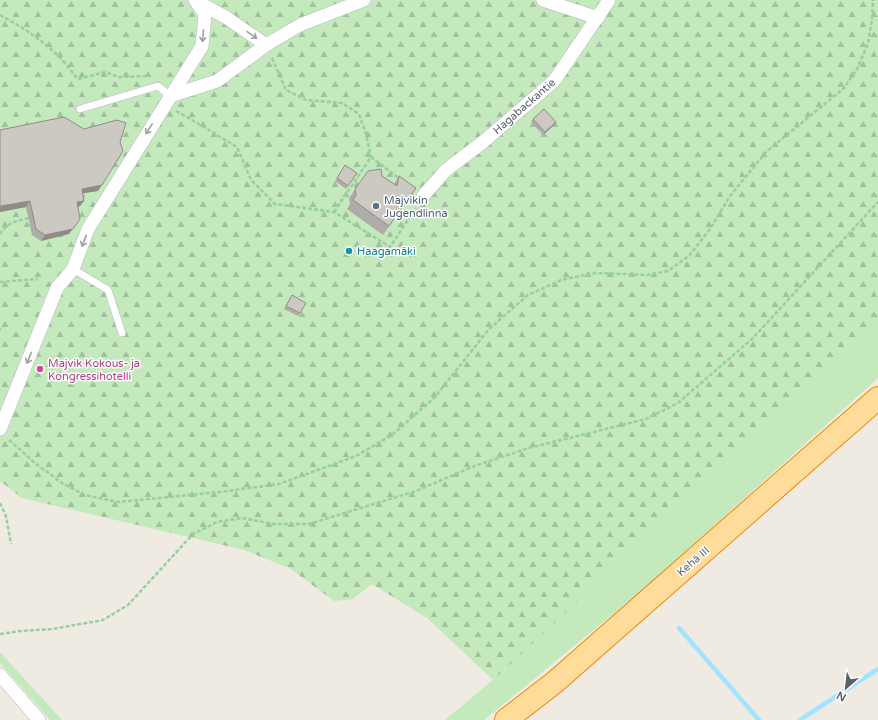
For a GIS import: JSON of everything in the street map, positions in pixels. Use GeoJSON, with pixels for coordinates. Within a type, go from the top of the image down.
{"type":"FeatureCollection","features":[{"type":"Feature","properties":{"kind":"highway","name":"Kehä III"},"geometry":{"type":"LineString","coordinates":[[506,720],[554,682],[878,398]]}},
{"type":"Feature","properties":{"kind":"street"},"geometry":{"type":"LineString","coordinates":[[195,0],[227,18],[266,45]]}},
{"type":"Feature","properties":{"kind":"street"},"geometry":{"type":"LineString","coordinates":[[3,433],[11,400],[57,288],[73,269],[88,229],[202,46],[205,15],[195,0]]}},
{"type":"Feature","properties":{"kind":"street"},"geometry":{"type":"LineString","coordinates":[[167,100],[218,80],[266,45],[300,25],[364,0]]}},
{"type":"Feature","properties":{"kind":"street"},"geometry":{"type":"LineString","coordinates":[[543,0],[598,18]]}},
{"type":"Feature","properties":{"kind":"street","name":"Hagabackantie"},"geometry":{"type":"LineString","coordinates":[[423,196],[446,170],[483,142],[554,81],[609,0]]}},
{"type":"Feature","properties":{"kind":"street"},"geometry":{"type":"LineString","coordinates":[[0,675],[5,687],[39,720]]}},
{"type":"Feature","properties":{"kind":"lane"},"geometry":{"type":"LineString","coordinates":[[80,109],[158,86],[167,100]]}},
{"type":"Feature","properties":{"kind":"lane"},"geometry":{"type":"LineString","coordinates":[[73,269],[108,290],[122,333]]}},
{"type":"Feature","properties":{"kind":"path"},"geometry":{"type":"LineString","coordinates":[[3,433],[35,462],[62,483],[85,495],[118,502],[220,492],[279,484],[356,456],[392,435],[435,397],[489,329],[528,295],[561,280],[595,274],[647,275],[668,271],[690,256],[710,229],[730,196],[766,152],[844,88],[857,70],[868,44],[873,0]]}},
{"type":"Feature","properties":{"kind":"path"},"geometry":{"type":"LineString","coordinates":[[0,14],[41,41],[58,56],[78,79],[105,72],[119,77],[149,75],[158,86]]}},
{"type":"Feature","properties":{"kind":"path"},"geometry":{"type":"LineString","coordinates":[[167,100],[200,124],[237,147],[251,180],[275,204],[334,212],[390,247],[423,196],[371,157],[366,134],[359,114],[342,103],[306,100],[286,90],[266,45]]}},
{"type":"Feature","properties":{"kind":"path"},"geometry":{"type":"LineString","coordinates":[[334,212],[371,157]]}},
{"type":"Feature","properties":{"kind":"path"},"geometry":{"type":"LineString","coordinates":[[0,634],[52,629],[103,620],[128,605],[193,534],[217,522],[242,518],[274,524],[309,524],[416,491],[476,465],[529,448],[646,419],[678,403],[753,338],[878,202]]}},
{"type":"Feature","properties":{"kind":"path"},"geometry":{"type":"LineString","coordinates":[[0,234],[11,222],[29,218]]}},
{"type":"Feature","properties":{"kind":"path"},"geometry":{"type":"LineString","coordinates":[[0,282],[38,279]]}},
{"type":"Feature","properties":{"kind":"path"},"geometry":{"type":"LineString","coordinates":[[0,503],[6,516],[11,544]]}},
{"type":"Feature","properties":{"kind":"green space"},"geometry":{"type":"Polygon","coordinates":[[[0,0],[878,0],[878,324],[493,680],[427,618],[372,584],[353,599],[334,601],[289,568],[244,550],[22,498],[0,481],[0,0]]]}},
{"type":"Feature","properties":{"kind":"green space"},"geometry":{"type":"Polygon","coordinates":[[[878,324],[878,378],[647,586],[484,720],[445,720],[493,680],[878,324]]]}},
{"type":"Feature","properties":{"kind":"green space"},"geometry":{"type":"Polygon","coordinates":[[[0,652],[62,720],[50,720],[0,663],[0,652]]]}},
{"type":"Feature","properties":{"kind":"building"},"geometry":{"type":"Polygon","coordinates":[[[544,109],[556,122],[545,132],[533,119],[544,109]]]}},
{"type":"Feature","properties":{"kind":"building"},"geometry":{"type":"Polygon","coordinates":[[[64,117],[84,129],[117,120],[126,123],[120,142],[123,151],[102,185],[82,189],[84,201],[77,202],[80,219],[73,229],[45,235],[36,229],[30,201],[1,206],[0,208],[0,130],[64,117]]]}},
{"type":"Feature","properties":{"kind":"building"},"geometry":{"type":"Polygon","coordinates":[[[345,165],[357,173],[348,186],[337,178],[345,165]]]}},
{"type":"Feature","properties":{"kind":"building","name":"Majvikin Jugendlinna"},"geometry":{"type":"Polygon","coordinates":[[[381,169],[382,176],[397,186],[399,176],[416,188],[389,226],[353,200],[356,195],[355,189],[368,171],[381,169]]]}},
{"type":"Feature","properties":{"kind":"building"},"geometry":{"type":"Polygon","coordinates":[[[292,295],[306,303],[300,313],[286,306],[292,295]]]}},
{"type":"Feature","properties":{"kind":"waterway"},"geometry":{"type":"LineString","coordinates":[[679,628],[759,720]]}},
{"type":"Feature","properties":{"kind":"waterway"},"geometry":{"type":"LineString","coordinates":[[800,720],[878,669]]}},
{"type":"Feature","properties":{"kind":"place","name":"Majvikin Jugendlinna"},"geometry":{"type":"Point","coordinates":[376,206]}},
{"type":"Feature","properties":{"kind":"place","name":"Haagamäki"},"geometry":{"type":"Point","coordinates":[349,251]}},
{"type":"Feature","properties":{"kind":"place","name":"Majvik Kokous- ja Kongressihotelli"},"geometry":{"type":"Point","coordinates":[40,369]}}]}
